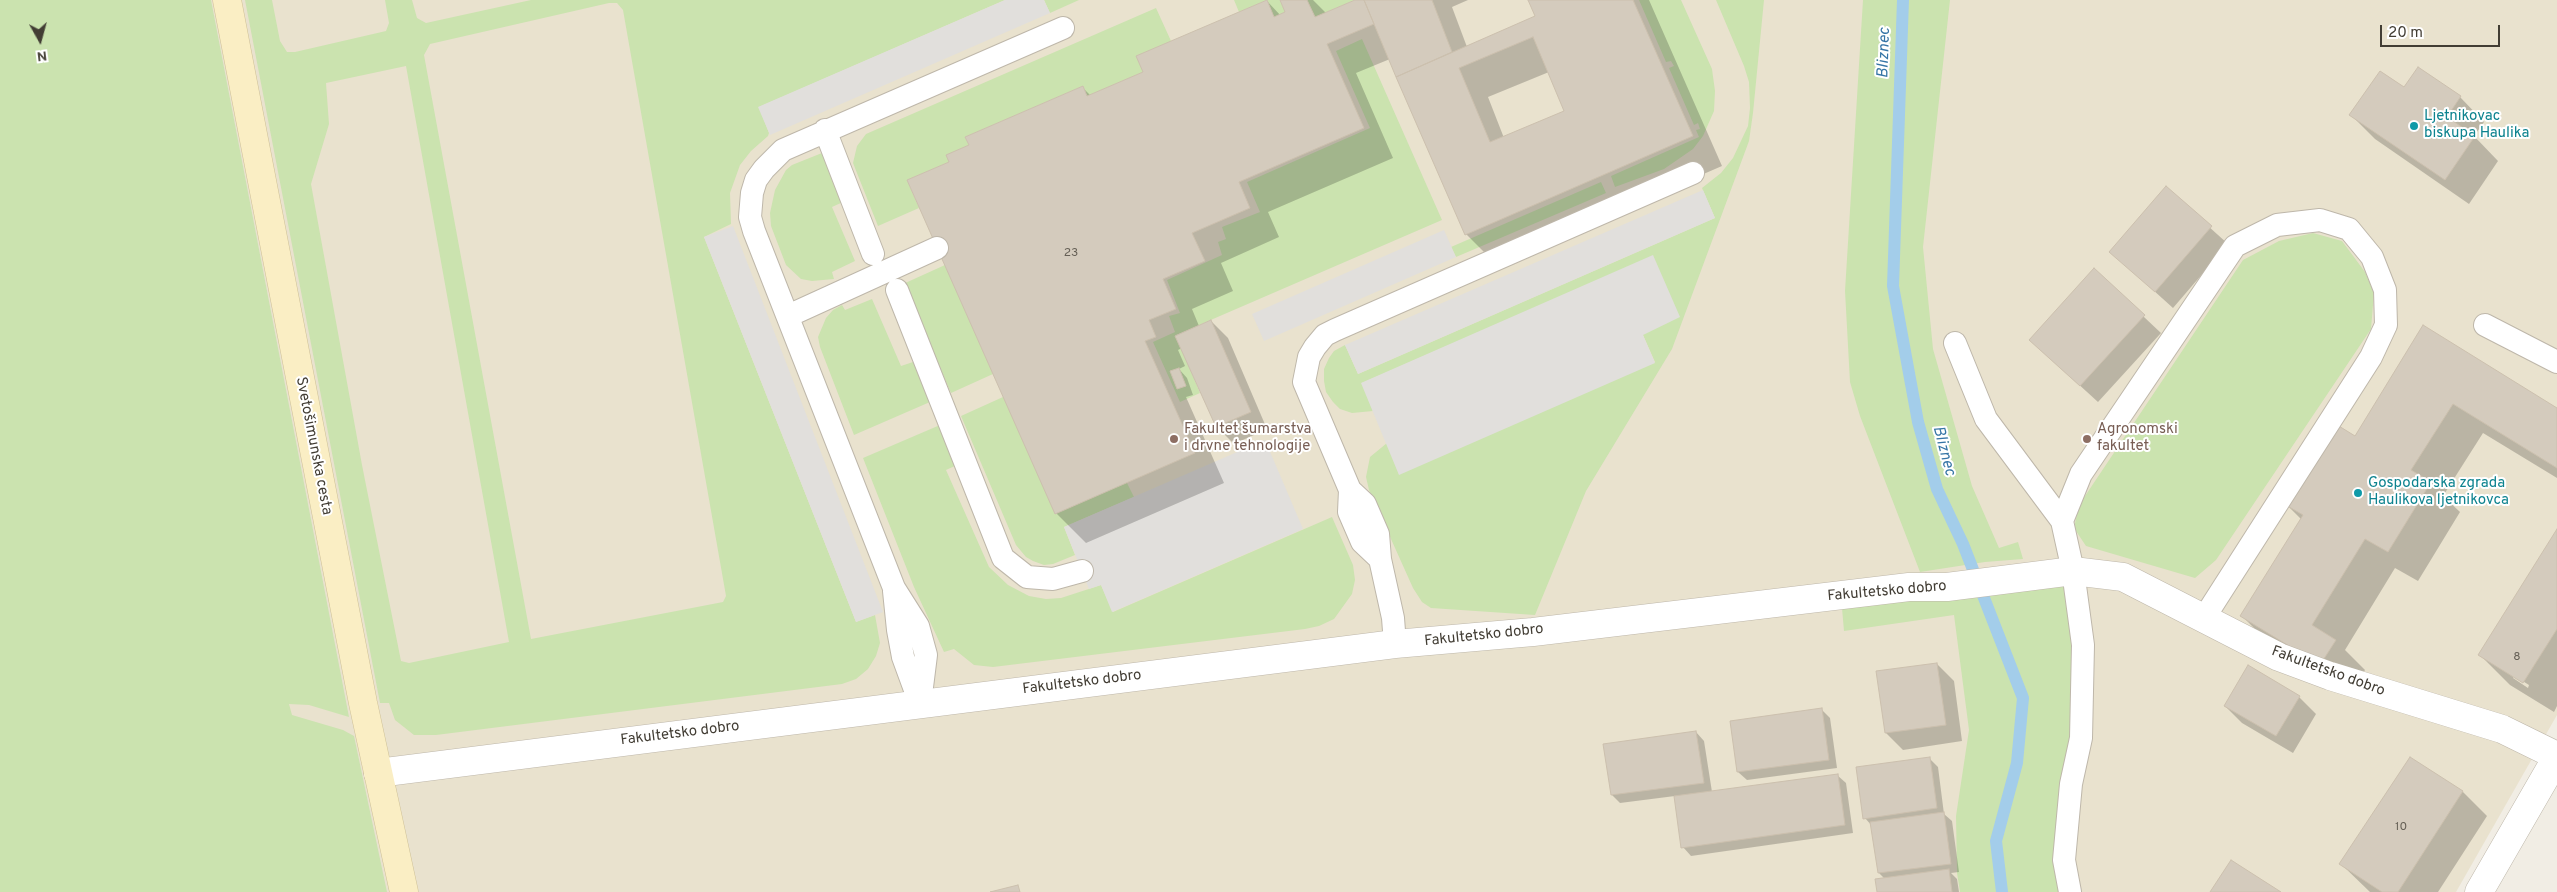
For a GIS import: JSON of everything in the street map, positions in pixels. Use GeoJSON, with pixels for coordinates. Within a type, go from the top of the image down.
{"type":"FeatureCollection","features":[{"type":"Feature","properties":{"kind":"street","name":"Svetošimunska cesta"},"geometry":{"type":"LineString","coordinates":[[227,0],[378,773],[404,892]]}},
{"type":"Feature","properties":{"kind":"street","name":"Fakultetsko dobro"},"geometry":{"type":"LineString","coordinates":[[378,773],[1395,644],[1533,632],[1909,587],[1947,587],[2073,571],[2124,577],[2279,657],[2330,676],[2502,729],[2557,757],[2479,892]]}},
{"type":"Feature","properties":{"kind":"lane"},"geometry":{"type":"LineString","coordinates":[[920,703],[926,655],[918,626],[894,588],[754,232],[750,217],[752,194],[756,180],[772,159],[783,150],[825,130],[1063,28]]}},
{"type":"Feature","properties":{"kind":"lane"},"geometry":{"type":"LineString","coordinates":[[825,130],[873,254]]}},
{"type":"Feature","properties":{"kind":"lane"},"geometry":{"type":"LineString","coordinates":[[1395,644],[1393,618],[1380,559],[1378,534],[1366,504],[1350,490],[1304,382],[1309,358],[1324,335],[1693,173]]}},
{"type":"Feature","properties":{"kind":"lane"},"geometry":{"type":"LineString","coordinates":[[2062,521],[2081,474],[2235,246],[2277,225],[2320,220],[2349,229],[2372,257],[2385,290],[2386,325],[2371,357],[2204,618]]}},
{"type":"Feature","properties":{"kind":"lane"},"geometry":{"type":"LineString","coordinates":[[788,316],[937,248]]}},
{"type":"Feature","properties":{"kind":"lane"},"geometry":{"type":"LineString","coordinates":[[897,290],[1003,558],[1027,577],[1053,579],[1082,571]]}},
{"type":"Feature","properties":{"kind":"lane"},"geometry":{"type":"LineString","coordinates":[[2485,325],[2557,362]]}},
{"type":"Feature","properties":{"kind":"lane"},"geometry":{"type":"LineString","coordinates":[[1955,343],[1986,419],[2062,521],[2073,571],[2082,645],[2081,738],[2072,784],[2064,860],[2070,892]]}},
{"type":"Feature","properties":{"kind":"shaded area"},"geometry":{"type":"Polygon","coordinates":[[[0,0],[2557,0],[2557,715],[2456,892],[0,892],[0,0]]]}},
{"type":"Feature","properties":{"kind":"shaded area"},"geometry":{"type":"Polygon","coordinates":[[[1005,0],[1044,0],[1050,13],[770,135],[758,107],[1005,0]]]}},
{"type":"Feature","properties":{"kind":"shaded area"},"geometry":{"type":"Polygon","coordinates":[[[1703,190],[1715,218],[1358,374],[1345,345],[1703,190]]]}},
{"type":"Feature","properties":{"kind":"shaded area"},"geometry":{"type":"Polygon","coordinates":[[[733,226],[883,612],[856,622],[704,237],[733,226]]]}},
{"type":"Feature","properties":{"kind":"shaded area"},"geometry":{"type":"Polygon","coordinates":[[[1444,230],[1456,257],[1264,341],[1252,314],[1444,230]]]}},
{"type":"Feature","properties":{"kind":"shaded area"},"geometry":{"type":"Polygon","coordinates":[[[1653,255],[1680,317],[1643,335],[1655,363],[1399,475],[1361,383],[1653,255]]]}},
{"type":"Feature","properties":{"kind":"shaded area"},"geometry":{"type":"Polygon","coordinates":[[[1265,440],[1303,529],[1112,612],[1101,585],[1089,589],[1064,527],[1265,440]]]}},
{"type":"Feature","properties":{"kind":"green space"},"geometry":{"type":"Polygon","coordinates":[[[0,0],[211,0],[349,717],[309,705],[289,704],[292,715],[343,730],[354,736],[387,892],[0,892],[0,0]]]}},
{"type":"Feature","properties":{"kind":"green space"},"geometry":{"type":"Polygon","coordinates":[[[245,0],[272,0],[280,41],[287,52],[295,52],[386,31],[389,23],[385,0],[412,0],[417,18],[426,23],[531,0],[1005,0],[759,107],[769,133],[740,165],[730,193],[731,224],[704,237],[856,622],[875,615],[880,643],[876,656],[868,669],[856,679],[842,684],[436,735],[414,735],[395,720],[389,703],[380,703],[245,0]],[[609,3],[430,44],[424,55],[531,639],[723,602],[726,596],[623,10],[617,3],[609,3]],[[406,66],[326,83],[329,124],[311,184],[362,465],[401,661],[409,663],[509,642],[406,66]]]}},
{"type":"Feature","properties":{"kind":"green space"},"geometry":{"type":"Polygon","coordinates":[[[1044,0],[1079,0],[1050,13],[1044,0]]]}},
{"type":"Feature","properties":{"kind":"green space"},"geometry":{"type":"Polygon","coordinates":[[[1234,0],[1267,0],[1239,12],[1234,0]]]}},
{"type":"Feature","properties":{"kind":"green space"},"geometry":{"type":"Polygon","coordinates":[[[1267,0],[1280,0],[1285,12],[1274,17],[1267,0]]]}},
{"type":"Feature","properties":{"kind":"green space"},"geometry":{"type":"Polygon","coordinates":[[[1307,0],[1355,0],[1315,17],[1307,0]]]}},
{"type":"Feature","properties":{"kind":"green space"},"geometry":{"type":"Polygon","coordinates":[[[1639,0],[1681,0],[1712,69],[1715,91],[1714,111],[1703,136],[1693,149],[1664,169],[1615,187],[1611,176],[1699,137],[1696,130],[1700,129],[1698,123],[1694,125],[1669,68],[1674,66],[1671,61],[1666,62],[1639,0]]]}},
{"type":"Feature","properties":{"kind":"green space"},"geometry":{"type":"Polygon","coordinates":[[[1716,0],[1764,0],[1753,113],[1749,141],[1672,349],[1586,491],[1535,615],[1431,608],[1422,602],[1413,588],[1369,490],[1366,477],[1370,457],[1387,443],[1399,474],[1655,362],[1643,335],[1653,256],[1362,383],[1373,411],[1352,413],[1340,409],[1333,402],[1326,392],[1324,381],[1324,369],[1329,358],[1334,351],[1345,345],[1358,374],[1715,218],[1702,188],[1721,173],[1733,158],[1748,126],[1750,108],[1749,82],[1744,66],[1716,0]]]}},
{"type":"Feature","properties":{"kind":"green space"},"geometry":{"type":"Polygon","coordinates":[[[1863,0],[1950,0],[1923,247],[1933,349],[1972,486],[1999,548],[2018,542],[2023,559],[1985,562],[1920,572],[1860,416],[1850,382],[1845,291],[1863,0]]]}},
{"type":"Feature","properties":{"kind":"green space"},"geometry":{"type":"Polygon","coordinates":[[[1156,8],[1171,41],[1143,72],[1087,96],[1083,86],[965,137],[969,145],[947,155],[949,162],[907,180],[919,208],[878,226],[853,163],[857,146],[866,134],[1156,8]]]}},
{"type":"Feature","properties":{"kind":"green space"},"geometry":{"type":"Polygon","coordinates":[[[1362,39],[1442,220],[1176,335],[1200,393],[1180,402],[1153,342],[1175,332],[1169,316],[1180,313],[1167,280],[1222,255],[1218,242],[1226,239],[1222,227],[1260,212],[1247,182],[1370,128],[1336,51],[1362,39]]]}},
{"type":"Feature","properties":{"kind":"green space"},"geometry":{"type":"Polygon","coordinates":[[[822,153],[843,202],[832,207],[855,261],[832,272],[834,279],[812,281],[801,279],[786,265],[771,226],[770,213],[775,190],[786,170],[792,165],[822,153]]]}},
{"type":"Feature","properties":{"kind":"green space"},"geometry":{"type":"Polygon","coordinates":[[[1601,182],[1606,193],[1456,257],[1451,247],[1601,182]]]}},
{"type":"Feature","properties":{"kind":"green space"},"geometry":{"type":"Polygon","coordinates":[[[2313,233],[2342,241],[2365,272],[2374,293],[2371,329],[2216,560],[2195,578],[2086,546],[2074,528],[2079,505],[2243,260],[2279,241],[2313,233]]]}},
{"type":"Feature","properties":{"kind":"green space"},"geometry":{"type":"Polygon","coordinates":[[[945,265],[993,374],[951,393],[903,284],[945,265]]]}},
{"type":"Feature","properties":{"kind":"green space"},"geometry":{"type":"Polygon","coordinates":[[[872,299],[901,366],[913,362],[930,402],[854,435],[820,347],[818,337],[826,318],[833,310],[842,305],[845,310],[872,299]]]}},
{"type":"Feature","properties":{"kind":"green space"},"geometry":{"type":"Polygon","coordinates":[[[1003,397],[1127,483],[1134,497],[1064,527],[1075,555],[1053,564],[1044,565],[1033,561],[1026,557],[1016,545],[961,416],[1003,397]]]}},
{"type":"Feature","properties":{"kind":"green space"},"geometry":{"type":"Polygon","coordinates":[[[940,425],[957,465],[946,470],[989,567],[1008,585],[1029,596],[1046,599],[1061,598],[1101,585],[1113,612],[1332,517],[1353,565],[1355,580],[1352,594],[1334,619],[1319,626],[1305,629],[993,667],[974,665],[954,649],[944,652],[914,587],[863,458],[940,425]]]}},
{"type":"Feature","properties":{"kind":"green space"},"geometry":{"type":"Polygon","coordinates":[[[2063,584],[2069,608],[2075,657],[2064,892],[1960,892],[1957,873],[1956,816],[1969,730],[1954,615],[1844,631],[1842,608],[2063,584]]]}},
{"type":"Feature","properties":{"kind":"building"},"geometry":{"type":"Polygon","coordinates":[[[1267,0],[1274,17],[1285,12],[1280,0],[1307,0],[1315,17],[1355,0],[1364,0],[1374,24],[1327,44],[1364,128],[1239,182],[1250,208],[1192,233],[1205,261],[1163,279],[1176,309],[1149,320],[1156,337],[1145,341],[1195,453],[1055,514],[907,180],[949,162],[946,155],[969,145],[965,137],[1083,86],[1087,96],[1143,72],[1136,56],[1267,0]]]}},
{"type":"Feature","properties":{"kind":"building"},"geometry":{"type":"Polygon","coordinates":[[[1364,0],[1432,0],[1452,52],[1396,77],[1364,0]]]}},
{"type":"Feature","properties":{"kind":"building"},"geometry":{"type":"Polygon","coordinates":[[[1528,0],[1633,0],[1693,136],[1465,235],[1396,77],[1535,16],[1528,0]],[[1533,37],[1459,68],[1490,142],[1564,111],[1533,37]]]}},
{"type":"Feature","properties":{"kind":"building","name":"Ljetnikovac biskupa Haulika"},"geometry":{"type":"Polygon","coordinates":[[[2418,67],[2461,96],[2447,117],[2475,136],[2445,180],[2349,115],[2380,71],[2404,87],[2418,67]]]}},
{"type":"Feature","properties":{"kind":"building"},"geometry":{"type":"Polygon","coordinates":[[[2166,186],[2212,226],[2155,292],[2109,252],[2166,186]]]}},
{"type":"Feature","properties":{"kind":"building"},"geometry":{"type":"Polygon","coordinates":[[[2094,268],[2145,315],[2080,386],[2029,340],[2094,268]]]}},
{"type":"Feature","properties":{"kind":"building"},"geometry":{"type":"Polygon","coordinates":[[[1211,320],[1251,412],[1216,427],[1175,336],[1211,320]]]}},
{"type":"Feature","properties":{"kind":"building","name":"Gospodarska zgrada Haulikova ljetnikovca"},"geometry":{"type":"Polygon","coordinates":[[[2423,325],[2557,408],[2557,468],[2453,404],[2411,470],[2431,482],[2388,552],[2365,539],[2312,625],[2336,640],[2320,665],[2240,616],[2303,515],[2284,504],[2334,423],[2355,436],[2423,325]]]}},
{"type":"Feature","properties":{"kind":"building"},"geometry":{"type":"Polygon","coordinates":[[[1179,368],[1186,386],[1177,389],[1170,371],[1179,368]]]}},
{"type":"Feature","properties":{"kind":"building"},"geometry":{"type":"Polygon","coordinates":[[[2557,529],[2557,629],[2523,683],[2478,655],[2557,529]]]}},
{"type":"Feature","properties":{"kind":"building"},"geometry":{"type":"Polygon","coordinates":[[[1937,663],[1946,725],[1885,733],[1876,671],[1937,663]]]}},
{"type":"Feature","properties":{"kind":"building"},"geometry":{"type":"Polygon","coordinates":[[[2248,665],[2300,696],[2276,736],[2224,706],[2248,665]]]}},
{"type":"Feature","properties":{"kind":"building"},"geometry":{"type":"Polygon","coordinates":[[[1822,708],[1829,760],[1737,772],[1730,721],[1822,708]]]}},
{"type":"Feature","properties":{"kind":"building"},"geometry":{"type":"Polygon","coordinates":[[[1696,731],[1704,783],[1611,795],[1603,744],[1696,731]]]}},
{"type":"Feature","properties":{"kind":"building"},"geometry":{"type":"Polygon","coordinates":[[[1930,757],[1937,808],[1863,819],[1856,767],[1930,757]]]}},
{"type":"Feature","properties":{"kind":"building"},"geometry":{"type":"Polygon","coordinates":[[[2410,757],[2463,791],[2398,892],[2382,892],[2339,864],[2410,757]]]}},
{"type":"Feature","properties":{"kind":"building"},"geometry":{"type":"Polygon","coordinates":[[[1838,774],[1845,825],[1681,848],[1674,796],[1838,774]]]}},
{"type":"Feature","properties":{"kind":"building"},"geometry":{"type":"Polygon","coordinates":[[[1944,812],[1951,864],[1878,873],[1870,822],[1944,812]]]}},
{"type":"Feature","properties":{"kind":"building"},"geometry":{"type":"Polygon","coordinates":[[[2231,860],[2281,892],[2210,892],[2231,860]]]}},
{"type":"Feature","properties":{"kind":"building"},"geometry":{"type":"Polygon","coordinates":[[[1949,869],[1952,892],[1877,892],[1875,879],[1949,869]]]}},
{"type":"Feature","properties":{"kind":"building"},"geometry":{"type":"Polygon","coordinates":[[[1018,885],[1020,892],[990,892],[1018,885]]]}},
{"type":"Feature","properties":{"kind":"waterway","name":"Bliznec"},"geometry":{"type":"LineString","coordinates":[[1903,0],[1893,286],[1918,422],[1937,489],[1963,544],[2023,698],[2017,763],[1996,841],[2002,892]]}},
{"type":"Feature","properties":{"kind":"place","name":"Ljetnikovac biskupa Haulika"},"geometry":{"type":"Point","coordinates":[2414,126]}},
{"type":"Feature","properties":{"kind":"place","name":"Fakultet šumarstva i drvne tehnologije"},"geometry":{"type":"Point","coordinates":[1174,439]}},
{"type":"Feature","properties":{"kind":"place","name":"Agronomski fakultet"},"geometry":{"type":"Point","coordinates":[2087,439]}},
{"type":"Feature","properties":{"kind":"place","name":"Gospodarska zgrada Haulikova ljetnikovca"},"geometry":{"type":"Point","coordinates":[2358,493]}}]}
